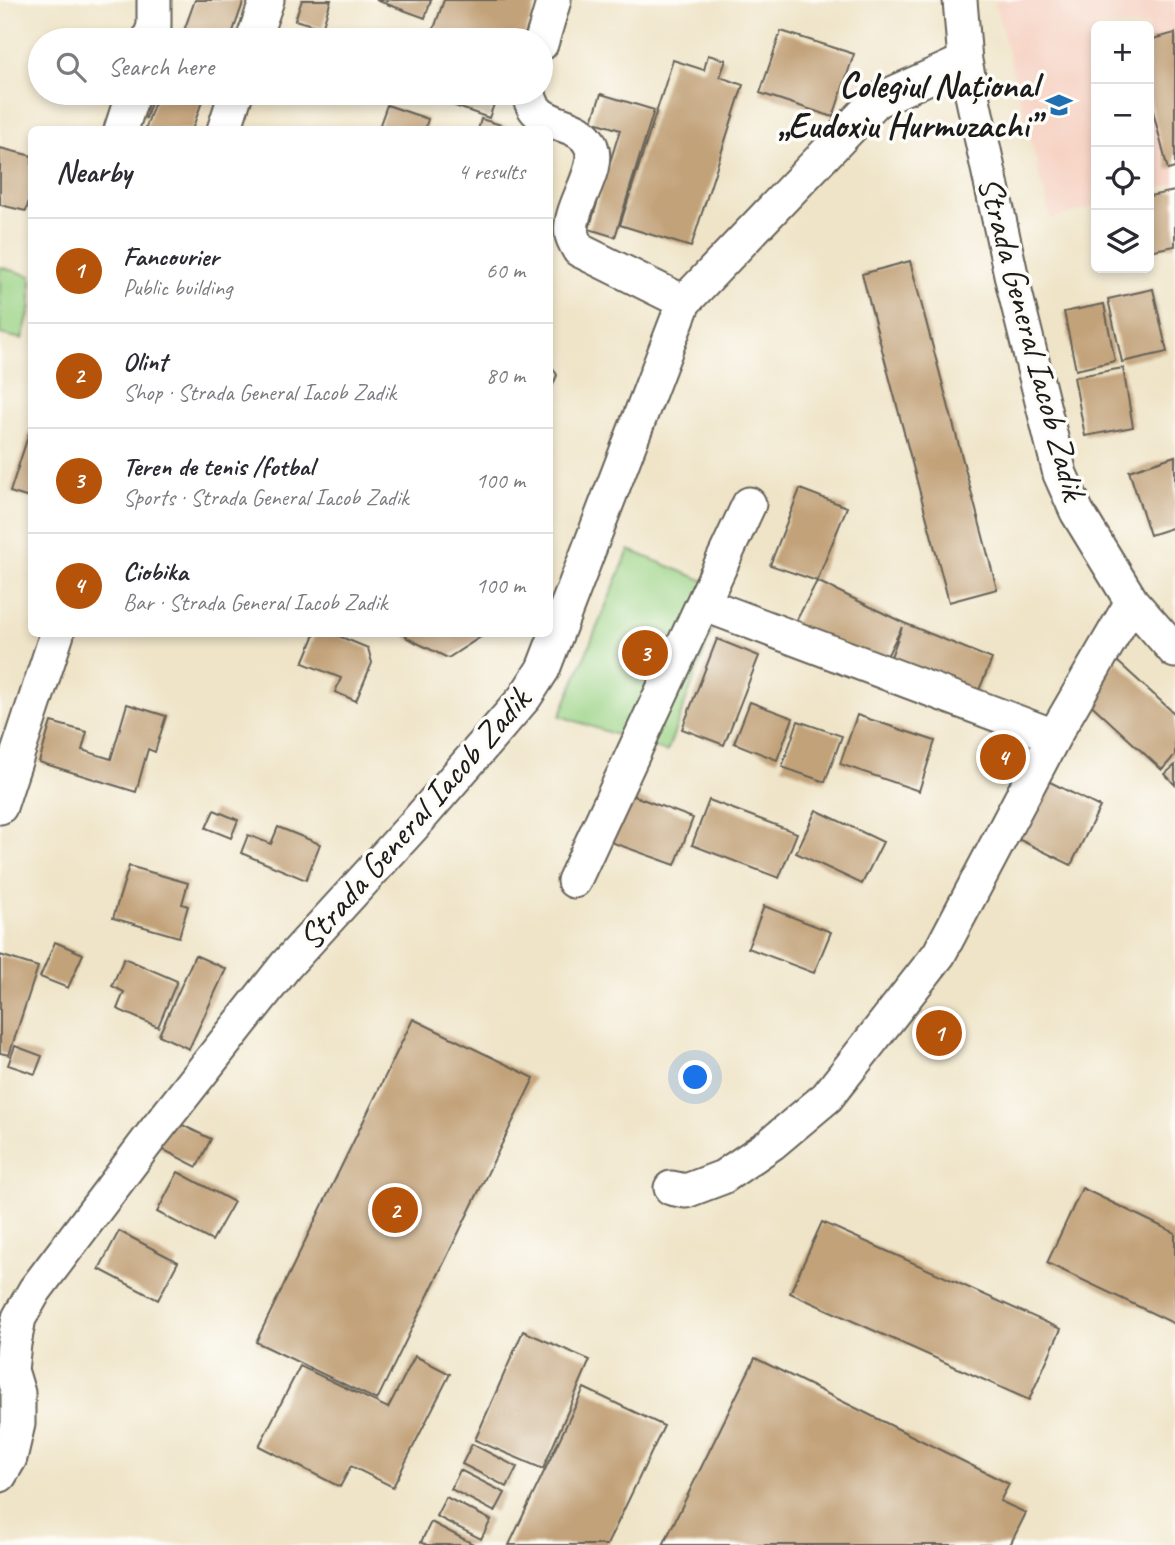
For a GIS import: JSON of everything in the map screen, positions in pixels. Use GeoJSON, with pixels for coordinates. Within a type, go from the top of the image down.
{"type":"FeatureCollection","features":[{"type":"Feature","properties":{"kind":"street"},"geometry":{"type":"LineString","coordinates":[[153,28],[154,0]]}},
{"type":"Feature","properties":{"kind":"street"},"geometry":{"type":"LineString","coordinates":[[257,28],[267,0]]}},
{"type":"Feature","properties":{"kind":"street"},"geometry":{"type":"LineString","coordinates":[[546,28],[554,0]]}},
{"type":"Feature","properties":{"kind":"street","name":"Strada General Iacob Zadik"},"geometry":{"type":"LineString","coordinates":[[942,0],[965,61]]}},
{"type":"Feature","properties":{"kind":"street","name":"Strada General Iacob Zadik"},"geometry":{"type":"LineString","coordinates":[[960,0],[965,61],[1013,288],[1060,474],[1077,513],[1132,602],[1175,651]]}},
{"type":"Feature","properties":{"kind":"street","name":"Strada General Iacob Zadik"},"geometry":{"type":"LineString","coordinates":[[0,1475],[10,1458],[19,1424],[18,1393],[11,1370],[14,1344],[19,1318],[35,1290],[152,1135],[286,965],[526,697],[542,669],[684,302],[876,101],[965,61]]}},
{"type":"Feature","properties":{"kind":"street"},"geometry":{"type":"LineString","coordinates":[[122,126],[129,105]]}},
{"type":"Feature","properties":{"kind":"street"},"geometry":{"type":"LineString","coordinates":[[225,126],[232,105]]}},
{"type":"Feature","properties":{"kind":"street"},"geometry":{"type":"LineString","coordinates":[[532,105],[540,116],[579,133],[587,139],[592,149],[593,160],[573,220],[572,236],[579,250],[684,302]]}},
{"type":"Feature","properties":{"kind":"street"},"geometry":{"type":"LineString","coordinates":[[574,881],[749,504]]}},
{"type":"Feature","properties":{"kind":"street"},"geometry":{"type":"LineString","coordinates":[[671,1188],[686,1191],[723,1177],[771,1144],[827,1097],[939,954],[1054,736],[1132,602]]}},
{"type":"Feature","properties":{"kind":"street"},"geometry":{"type":"LineString","coordinates":[[703,604],[1054,736]]}},
{"type":"Feature","properties":{"kind":"street"},"geometry":{"type":"LineString","coordinates":[[0,807],[56,637]]}},
{"type":"Feature","properties":{"kind":"shaded area","name":"Colegiul Național „Eudoxiu Hurmuzachi”"},"geometry":{"type":"Polygon","coordinates":[[[997,0],[1175,0],[1175,184],[1154,190],[1154,21],[1091,21],[1091,207],[1051,219],[995,3],[997,0]]]}},
{"type":"Feature","properties":{"kind":"green space"},"geometry":{"type":"Polygon","coordinates":[[[0,267],[28,275],[28,317],[22,339],[0,334],[0,267]]]}},
{"type":"Feature","properties":{"kind":"green space"},"geometry":{"type":"Polygon","coordinates":[[[629,550],[727,590],[667,752],[560,716],[629,550]]]}},
{"type":"Feature","properties":{"kind":"building"},"geometry":{"type":"Polygon","coordinates":[[[195,0],[244,0],[234,28],[185,28],[195,0]]]}},
{"type":"Feature","properties":{"kind":"building"},"geometry":{"type":"Polygon","coordinates":[[[302,0],[331,0],[322,28],[295,20],[302,0]]]}},
{"type":"Feature","properties":{"kind":"building"},"geometry":{"type":"Polygon","coordinates":[[[376,0],[431,0],[425,18],[376,0]]]}},
{"type":"Feature","properties":{"kind":"building"},"geometry":{"type":"Polygon","coordinates":[[[444,0],[537,0],[527,28],[434,28],[444,0]]]}},
{"type":"Feature","properties":{"kind":"building"},"geometry":{"type":"Polygon","coordinates":[[[781,31],[854,54],[833,117],[760,93],[781,31]]]}},
{"type":"Feature","properties":{"kind":"building"},"geometry":{"type":"Polygon","coordinates":[[[1175,33],[1175,168],[1168,170],[1154,115],[1154,39],[1175,33]]]}},
{"type":"Feature","properties":{"kind":"building"},"geometry":{"type":"Polygon","coordinates":[[[708,55],[726,60],[720,77],[743,85],[691,247],[620,225],[673,60],[704,70],[708,55]]]}},
{"type":"Feature","properties":{"kind":"building"},"geometry":{"type":"Polygon","coordinates":[[[601,94],[654,110],[615,237],[589,229],[620,130],[592,121],[601,94]]]}},
{"type":"Feature","properties":{"kind":"building"},"geometry":{"type":"Polygon","coordinates":[[[138,105],[150,105],[146,118],[135,114],[138,105]]]}},
{"type":"Feature","properties":{"kind":"building"},"geometry":{"type":"Polygon","coordinates":[[[154,105],[201,105],[193,126],[146,126],[154,105]]]}},
{"type":"Feature","properties":{"kind":"building"},"geometry":{"type":"Polygon","coordinates":[[[387,105],[428,119],[426,126],[379,126],[387,105]]]}},
{"type":"Feature","properties":{"kind":"building"},"geometry":{"type":"Polygon","coordinates":[[[452,105],[494,105],[489,118],[452,105]]]}},
{"type":"Feature","properties":{"kind":"building"},"geometry":{"type":"Polygon","coordinates":[[[481,119],[505,126],[479,126],[481,119]]]}},
{"type":"Feature","properties":{"kind":"building"},"geometry":{"type":"Polygon","coordinates":[[[0,148],[28,155],[26,211],[0,205],[0,148]]]}},
{"type":"Feature","properties":{"kind":"building"},"geometry":{"type":"Polygon","coordinates":[[[1175,191],[1175,246],[1154,250],[1154,195],[1175,191]]]}},
{"type":"Feature","properties":{"kind":"building"},"geometry":{"type":"Polygon","coordinates":[[[910,261],[997,589],[949,602],[862,274],[910,261]]]}},
{"type":"Feature","properties":{"kind":"building"},"geometry":{"type":"Polygon","coordinates":[[[1153,289],[1167,352],[1122,362],[1108,299],[1153,289]]]}},
{"type":"Feature","properties":{"kind":"building"},"geometry":{"type":"Polygon","coordinates":[[[1104,304],[1115,361],[1076,370],[1064,312],[1104,304]]]}},
{"type":"Feature","properties":{"kind":"building"},"geometry":{"type":"Polygon","coordinates":[[[553,368],[557,375],[553,385],[553,368]]]}},
{"type":"Feature","properties":{"kind":"building"},"geometry":{"type":"Polygon","coordinates":[[[1123,368],[1133,427],[1085,436],[1074,377],[1123,368]]]}},
{"type":"Feature","properties":{"kind":"building"},"geometry":{"type":"Polygon","coordinates":[[[28,436],[28,498],[10,492],[28,436]]]}},
{"type":"Feature","properties":{"kind":"building"},"geometry":{"type":"Polygon","coordinates":[[[1175,456],[1175,527],[1150,535],[1129,471],[1175,456]]]}},
{"type":"Feature","properties":{"kind":"building"},"geometry":{"type":"Polygon","coordinates":[[[800,489],[847,507],[817,581],[770,565],[800,489]]]}},
{"type":"Feature","properties":{"kind":"building"},"geometry":{"type":"Polygon","coordinates":[[[817,581],[904,623],[992,659],[974,702],[888,665],[902,627],[880,670],[793,627],[817,581]]]}},
{"type":"Feature","properties":{"kind":"building"},"geometry":{"type":"Polygon","coordinates":[[[314,637],[341,637],[368,648],[372,663],[356,701],[335,692],[341,678],[303,663],[314,637]]]}},
{"type":"Feature","properties":{"kind":"building"},"geometry":{"type":"Polygon","coordinates":[[[406,637],[480,637],[448,658],[406,637]]]}},
{"type":"Feature","properties":{"kind":"building"},"geometry":{"type":"Polygon","coordinates":[[[717,639],[759,656],[724,745],[682,729],[717,639]]]}},
{"type":"Feature","properties":{"kind":"building"},"geometry":{"type":"Polygon","coordinates":[[[1117,661],[1175,714],[1175,755],[1162,770],[1084,698],[1117,661]]]}},
{"type":"Feature","properties":{"kind":"building"},"geometry":{"type":"Polygon","coordinates":[[[750,702],[793,718],[777,760],[734,743],[750,702]]]}},
{"type":"Feature","properties":{"kind":"building"},"geometry":{"type":"Polygon","coordinates":[[[127,704],[166,716],[155,752],[148,749],[136,792],[39,762],[51,722],[87,732],[82,750],[111,759],[127,704]]]}},
{"type":"Feature","properties":{"kind":"building"},"geometry":{"type":"Polygon","coordinates":[[[857,715],[935,741],[919,791],[840,764],[857,715]]]}},
{"type":"Feature","properties":{"kind":"building"},"geometry":{"type":"Polygon","coordinates":[[[798,721],[842,736],[825,782],[782,767],[798,721]]]}},
{"type":"Feature","properties":{"kind":"building"},"geometry":{"type":"Polygon","coordinates":[[[1175,765],[1175,785],[1165,774],[1175,765]]]}},
{"type":"Feature","properties":{"kind":"building"},"geometry":{"type":"Polygon","coordinates":[[[1042,778],[1100,807],[1071,865],[1014,837],[1042,778]]]}},
{"type":"Feature","properties":{"kind":"building"},"geometry":{"type":"Polygon","coordinates":[[[626,793],[693,818],[675,865],[608,841],[626,793]]]}},
{"type":"Feature","properties":{"kind":"building"},"geometry":{"type":"Polygon","coordinates":[[[709,800],[797,833],[779,878],[692,845],[709,800]]]}},
{"type":"Feature","properties":{"kind":"building"},"geometry":{"type":"Polygon","coordinates":[[[214,810],[238,820],[231,838],[206,828],[214,810]]]}},
{"type":"Feature","properties":{"kind":"building"},"geometry":{"type":"Polygon","coordinates":[[[816,810],[883,842],[862,884],[796,853],[816,810]]]}},
{"type":"Feature","properties":{"kind":"building"},"geometry":{"type":"Polygon","coordinates":[[[278,827],[320,844],[306,880],[241,853],[248,835],[271,844],[278,827]]]}},
{"type":"Feature","properties":{"kind":"building"},"geometry":{"type":"Polygon","coordinates":[[[129,866],[188,883],[182,904],[188,906],[179,937],[113,918],[129,866]]]}},
{"type":"Feature","properties":{"kind":"building"},"geometry":{"type":"Polygon","coordinates":[[[764,906],[831,932],[814,973],[748,948],[764,906]]]}},
{"type":"Feature","properties":{"kind":"building"},"geometry":{"type":"Polygon","coordinates":[[[55,942],[83,954],[68,988],[40,977],[55,942]]]}},
{"type":"Feature","properties":{"kind":"building"},"geometry":{"type":"Polygon","coordinates":[[[0,955],[38,967],[9,1055],[0,1053],[0,955]]]}},
{"type":"Feature","properties":{"kind":"building"},"geometry":{"type":"Polygon","coordinates":[[[195,955],[226,969],[189,1049],[159,1035],[195,955]]]}},
{"type":"Feature","properties":{"kind":"building"},"geometry":{"type":"Polygon","coordinates":[[[124,958],[177,981],[158,1027],[117,1009],[124,992],[112,986],[124,958]]]}},
{"type":"Feature","properties":{"kind":"building"},"geometry":{"type":"Polygon","coordinates":[[[413,1019],[534,1078],[377,1400],[256,1342],[413,1019]]]}},
{"type":"Feature","properties":{"kind":"building"},"geometry":{"type":"Polygon","coordinates":[[[15,1046],[42,1056],[35,1074],[8,1065],[15,1046]]]}},
{"type":"Feature","properties":{"kind":"building"},"geometry":{"type":"Polygon","coordinates":[[[172,1120],[211,1139],[197,1167],[158,1147],[172,1120]]]}},
{"type":"Feature","properties":{"kind":"building"},"geometry":{"type":"Polygon","coordinates":[[[178,1172],[234,1202],[212,1241],[157,1212],[178,1172]]]}},
{"type":"Feature","properties":{"kind":"building"},"geometry":{"type":"Polygon","coordinates":[[[1082,1188],[1175,1233],[1175,1324],[1047,1263],[1082,1188]]]}},
{"type":"Feature","properties":{"kind":"building"},"geometry":{"type":"Polygon","coordinates":[[[822,1222],[1061,1329],[1029,1400],[790,1293],[822,1222]]]}},
{"type":"Feature","properties":{"kind":"building"},"geometry":{"type":"Polygon","coordinates":[[[119,1231],[178,1262],[158,1300],[99,1269],[119,1231]]]}},
{"type":"Feature","properties":{"kind":"building"},"geometry":{"type":"Polygon","coordinates":[[[523,1331],[590,1360],[543,1469],[475,1440],[523,1331]]]}},
{"type":"Feature","properties":{"kind":"building"},"geometry":{"type":"Polygon","coordinates":[[[415,1356],[450,1374],[393,1487],[351,1466],[340,1487],[259,1446],[300,1366],[388,1408],[415,1356]]]}},
{"type":"Feature","properties":{"kind":"building"},"geometry":{"type":"Polygon","coordinates":[[[755,1358],[1009,1484],[1000,1501],[1026,1513],[1010,1545],[663,1545],[755,1358]]]}},
{"type":"Feature","properties":{"kind":"building"},"geometry":{"type":"Polygon","coordinates":[[[584,1388],[664,1426],[607,1545],[509,1545],[584,1388]]]}},
{"type":"Feature","properties":{"kind":"building"},"geometry":{"type":"Polygon","coordinates":[[[472,1444],[517,1467],[507,1487],[462,1464],[472,1444]]]}},
{"type":"Feature","properties":{"kind":"building"},"geometry":{"type":"Polygon","coordinates":[[[460,1470],[505,1493],[495,1512],[451,1489],[460,1470]]]}},
{"type":"Feature","properties":{"kind":"building"},"geometry":{"type":"Polygon","coordinates":[[[446,1497],[491,1520],[481,1539],[436,1516],[446,1497]]]}},
{"type":"Feature","properties":{"kind":"building"},"geometry":{"type":"Polygon","coordinates":[[[431,1522],[475,1545],[427,1545],[421,1542],[431,1522]]]}},
{"type":"Feature","properties":{"kind":"place","name":"Colegiul Național „Eudoxiu Hurmuzachi”"},"geometry":{"type":"Point","coordinates":[1059,105]}},
{"type":"Feature","properties":{"kind":"place","name":"Teren de tenis /fotbal"},"geometry":{"type":"Point","coordinates":[645,653]}},
{"type":"Feature","properties":{"kind":"place","name":"Ciobika"},"geometry":{"type":"Point","coordinates":[1003,757]}},
{"type":"Feature","properties":{"kind":"place","name":"Fancourier"},"geometry":{"type":"Point","coordinates":[939,1033]}},
{"type":"Feature","properties":{"kind":"place","name":"Olint"},"geometry":{"type":"Point","coordinates":[395,1210]}}]}
